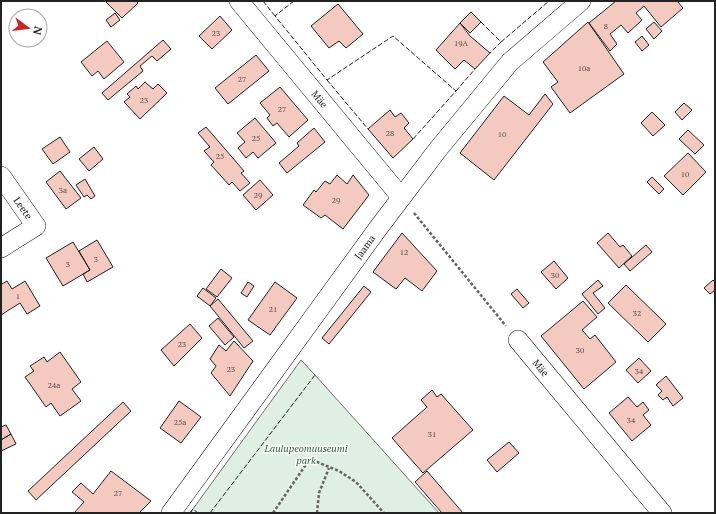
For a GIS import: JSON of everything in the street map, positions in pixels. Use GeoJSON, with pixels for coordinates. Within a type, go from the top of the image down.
{"type":"FeatureCollection","features":[{"type":"Feature","properties":{"kind":"street","name":"Mäe"},"geometry":{"type":"LineString","coordinates":[[239,1],[401,197]]}},
{"type":"Feature","properties":{"kind":"street","name":"Jaama"},"geometry":{"type":"LineString","coordinates":[[171,513],[401,197],[510,62],[581,1]]}},
{"type":"Feature","properties":{"kind":"street","name":"Leete"},"geometry":{"type":"LineString","coordinates":[[1,176],[36,226],[1,248]]}},
{"type":"Feature","properties":{"kind":"street","name":"Mäe"},"geometry":{"type":"LineString","coordinates":[[518,340],[662,513]]}},
{"type":"Feature","properties":{"kind":"path"},"geometry":{"type":"LineString","coordinates":[[420,222],[518,340]]}},
{"type":"Feature","properties":{"kind":"path"},"geometry":{"type":"LineString","coordinates":[[273,513],[307,463],[317,462],[339,471],[356,482],[384,513]]}},
{"type":"Feature","properties":{"kind":"path"},"geometry":{"type":"LineString","coordinates":[[316,513],[319,493],[329,468]]}},
{"type":"Feature","properties":{"kind":"green space","name":"Laulupeomuuseumi park"},"geometry":{"type":"Polygon","coordinates":[[[301,360],[315,375],[439,513],[190,513],[301,360]]]}},
{"type":"Feature","properties":{"kind":"building"},"geometry":{"type":"Polygon","coordinates":[[[105,1],[136,1],[138,3],[122,18],[105,1]]]}},
{"type":"Feature","properties":{"kind":"building"},"geometry":{"type":"Polygon","coordinates":[[[616,1],[677,1],[683,8],[661,27],[644,6],[636,13],[642,20],[628,33],[621,25],[610,34],[617,44],[610,51],[589,23],[616,1]]]}},
{"type":"Feature","properties":{"kind":"building"},"geometry":{"type":"Polygon","coordinates":[[[338,4],[363,34],[346,48],[339,41],[329,48],[311,26],[338,4]]]}},
{"type":"Feature","properties":{"kind":"building"},"geometry":{"type":"Polygon","coordinates":[[[471,12],[481,22],[470,33],[460,23],[471,12]]]}},
{"type":"Feature","properties":{"kind":"building"},"geometry":{"type":"Polygon","coordinates":[[[115,13],[120,20],[111,27],[106,20],[115,13]]]}},
{"type":"Feature","properties":{"kind":"building"},"geometry":{"type":"Polygon","coordinates":[[[220,16],[232,30],[212,49],[199,36],[220,16]]]}},
{"type":"Feature","properties":{"kind":"building"},"geometry":{"type":"Polygon","coordinates":[[[588,22],[624,74],[570,113],[551,87],[558,82],[543,62],[588,22]]]}},
{"type":"Feature","properties":{"kind":"building"},"geometry":{"type":"Polygon","coordinates":[[[654,22],[662,31],[654,39],[646,29],[654,22]]]}},
{"type":"Feature","properties":{"kind":"building"},"geometry":{"type":"Polygon","coordinates":[[[460,23],[470,36],[490,53],[475,69],[464,60],[455,69],[436,50],[460,23]]]}},
{"type":"Feature","properties":{"kind":"building"},"geometry":{"type":"Polygon","coordinates":[[[642,36],[649,45],[642,51],[635,42],[642,36]]]}},
{"type":"Feature","properties":{"kind":"building"},"geometry":{"type":"Polygon","coordinates":[[[163,40],[171,49],[157,61],[152,56],[140,66],[143,71],[108,100],[102,93],[163,40]]]}},
{"type":"Feature","properties":{"kind":"building"},"geometry":{"type":"Polygon","coordinates":[[[107,41],[124,62],[104,79],[98,71],[92,76],[81,62],[107,41]]]}},
{"type":"Feature","properties":{"kind":"building"},"geometry":{"type":"Polygon","coordinates":[[[256,55],[269,71],[228,104],[215,88],[256,55]]]}},
{"type":"Feature","properties":{"kind":"building"},"geometry":{"type":"Polygon","coordinates":[[[145,82],[153,89],[158,84],[167,93],[140,119],[124,102],[130,97],[127,94],[136,86],[138,89],[145,82]]]}},
{"type":"Feature","properties":{"kind":"building"},"geometry":{"type":"Polygon","coordinates":[[[280,87],[308,120],[289,137],[277,123],[273,126],[267,118],[270,115],[260,103],[280,87]]]}},
{"type":"Feature","properties":{"kind":"building"},"geometry":{"type":"Polygon","coordinates":[[[545,94],[553,104],[494,180],[460,153],[504,96],[529,115],[545,94]]]}},
{"type":"Feature","properties":{"kind":"building"},"geometry":{"type":"Polygon","coordinates":[[[684,103],[692,110],[682,120],[675,112],[684,103]]]}},
{"type":"Feature","properties":{"kind":"building"},"geometry":{"type":"Polygon","coordinates":[[[390,110],[395,117],[401,113],[409,123],[404,128],[413,139],[393,158],[368,129],[390,110]]]}},
{"type":"Feature","properties":{"kind":"building"},"geometry":{"type":"Polygon","coordinates":[[[652,112],[665,125],[653,136],[641,123],[652,112]]]}},
{"type":"Feature","properties":{"kind":"building"},"geometry":{"type":"Polygon","coordinates":[[[255,118],[276,143],[258,158],[253,152],[246,158],[238,148],[245,142],[237,133],[255,118]]]}},
{"type":"Feature","properties":{"kind":"building"},"geometry":{"type":"Polygon","coordinates":[[[206,127],[244,171],[241,173],[250,183],[240,191],[232,182],[229,185],[211,165],[214,162],[204,151],[210,147],[198,133],[206,127]]]}},
{"type":"Feature","properties":{"kind":"building"},"geometry":{"type":"Polygon","coordinates":[[[314,128],[325,142],[287,173],[279,163],[299,146],[297,143],[314,128]]]}},
{"type":"Feature","properties":{"kind":"building"},"geometry":{"type":"Polygon","coordinates":[[[688,130],[704,145],[695,154],[679,139],[688,130]]]}},
{"type":"Feature","properties":{"kind":"building"},"geometry":{"type":"Polygon","coordinates":[[[60,137],[70,152],[53,164],[42,149],[60,137]]]}},
{"type":"Feature","properties":{"kind":"building"},"geometry":{"type":"Polygon","coordinates":[[[94,147],[103,159],[89,171],[79,159],[94,147]]]}},
{"type":"Feature","properties":{"kind":"building"},"geometry":{"type":"Polygon","coordinates":[[[688,153],[706,172],[683,195],[664,176],[688,153]]]}},
{"type":"Feature","properties":{"kind":"building"},"geometry":{"type":"Polygon","coordinates":[[[60,171],[81,198],[66,209],[46,182],[60,171]]]}},
{"type":"Feature","properties":{"kind":"building"},"geometry":{"type":"Polygon","coordinates":[[[337,175],[347,184],[353,175],[369,195],[343,229],[325,215],[321,218],[303,205],[314,190],[316,192],[325,181],[330,184],[337,175]]]}},
{"type":"Feature","properties":{"kind":"building"},"geometry":{"type":"Polygon","coordinates":[[[652,177],[664,189],[659,194],[647,182],[652,177]]]}},
{"type":"Feature","properties":{"kind":"building"},"geometry":{"type":"Polygon","coordinates":[[[85,179],[95,196],[91,199],[87,195],[84,197],[76,185],[85,179]]]}},
{"type":"Feature","properties":{"kind":"building"},"geometry":{"type":"Polygon","coordinates":[[[260,180],[273,195],[256,210],[243,195],[260,180]]]}},
{"type":"Feature","properties":{"kind":"building"},"geometry":{"type":"Polygon","coordinates":[[[402,233],[437,271],[422,291],[405,278],[396,289],[373,272],[402,233]]]}},
{"type":"Feature","properties":{"kind":"building"},"geometry":{"type":"Polygon","coordinates":[[[608,233],[620,247],[623,245],[632,256],[619,268],[597,243],[608,233]]]}},
{"type":"Feature","properties":{"kind":"building"},"geometry":{"type":"Polygon","coordinates":[[[97,240],[113,267],[87,282],[83,274],[90,270],[79,251],[97,240]]]}},
{"type":"Feature","properties":{"kind":"building"},"geometry":{"type":"Polygon","coordinates":[[[73,242],[90,270],[63,286],[46,258],[73,242]]]}},
{"type":"Feature","properties":{"kind":"building"},"geometry":{"type":"Polygon","coordinates":[[[646,245],[652,252],[630,271],[624,264],[646,245]]]}},
{"type":"Feature","properties":{"kind":"building"},"geometry":{"type":"Polygon","coordinates":[[[554,261],[568,278],[556,289],[541,272],[554,261]]]}},
{"type":"Feature","properties":{"kind":"building"},"geometry":{"type":"Polygon","coordinates":[[[221,269],[232,278],[217,297],[206,289],[221,269]]]}},
{"type":"Feature","properties":{"kind":"building"},"geometry":{"type":"Polygon","coordinates":[[[598,280],[603,286],[593,293],[605,308],[598,314],[582,294],[598,280]]]}},
{"type":"Feature","properties":{"kind":"building"},"geometry":{"type":"Polygon","coordinates":[[[713,280],[715,282],[715,290],[710,294],[704,288],[713,280]]]}},
{"type":"Feature","properties":{"kind":"building"},"geometry":{"type":"Polygon","coordinates":[[[7,281],[12,289],[25,281],[40,306],[27,314],[20,303],[1,315],[1,282],[2,284],[7,281]]]}},
{"type":"Feature","properties":{"kind":"building"},"geometry":{"type":"Polygon","coordinates":[[[248,282],[254,286],[247,297],[241,293],[248,282]]]}},
{"type":"Feature","properties":{"kind":"building"},"geometry":{"type":"Polygon","coordinates":[[[275,282],[297,298],[270,335],[248,320],[275,282]]]}},
{"type":"Feature","properties":{"kind":"building"},"geometry":{"type":"Polygon","coordinates":[[[626,285],[666,324],[648,342],[608,303],[626,285]]]}},
{"type":"Feature","properties":{"kind":"building"},"geometry":{"type":"Polygon","coordinates":[[[364,286],[371,292],[329,344],[322,338],[364,286]]]}},
{"type":"Feature","properties":{"kind":"building"},"geometry":{"type":"Polygon","coordinates":[[[203,288],[216,298],[210,306],[197,296],[203,288]]]}},
{"type":"Feature","properties":{"kind":"building"},"geometry":{"type":"Polygon","coordinates":[[[517,289],[529,303],[523,308],[511,294],[517,289]]]}},
{"type":"Feature","properties":{"kind":"building"},"geometry":{"type":"Polygon","coordinates":[[[218,299],[253,341],[244,348],[210,306],[218,299]]]}},
{"type":"Feature","properties":{"kind":"building"},"geometry":{"type":"Polygon","coordinates":[[[583,301],[597,317],[582,330],[590,339],[595,335],[616,362],[584,389],[541,336],[583,301]]]}},
{"type":"Feature","properties":{"kind":"building"},"geometry":{"type":"Polygon","coordinates":[[[218,318],[234,337],[225,345],[209,326],[218,318]]]}},
{"type":"Feature","properties":{"kind":"building"},"geometry":{"type":"Polygon","coordinates":[[[190,324],[202,338],[174,366],[161,350],[190,324]]]}},
{"type":"Feature","properties":{"kind":"building"},"geometry":{"type":"Polygon","coordinates":[[[234,341],[253,361],[230,396],[211,373],[216,366],[210,359],[219,345],[226,351],[234,341]]]}},
{"type":"Feature","properties":{"kind":"building"},"geometry":{"type":"Polygon","coordinates":[[[60,352],[81,382],[72,389],[81,401],[60,416],[51,403],[46,407],[25,377],[34,371],[30,366],[44,357],[47,362],[60,352]]]}},
{"type":"Feature","properties":{"kind":"building"},"geometry":{"type":"Polygon","coordinates":[[[639,358],[651,371],[638,383],[626,370],[639,358]]]}},
{"type":"Feature","properties":{"kind":"building"},"geometry":{"type":"Polygon","coordinates":[[[666,376],[683,398],[673,406],[667,397],[663,400],[658,395],[662,391],[656,385],[666,376]]]}},
{"type":"Feature","properties":{"kind":"building"},"geometry":{"type":"Polygon","coordinates":[[[432,390],[437,397],[441,394],[473,430],[423,473],[392,438],[427,407],[421,400],[432,390]]]}},
{"type":"Feature","properties":{"kind":"building"},"geometry":{"type":"Polygon","coordinates":[[[628,397],[637,407],[643,402],[649,410],[643,415],[651,425],[632,441],[609,413],[628,397]]]}},
{"type":"Feature","properties":{"kind":"building"},"geometry":{"type":"Polygon","coordinates":[[[179,401],[201,417],[181,443],[160,428],[179,401]]]}},
{"type":"Feature","properties":{"kind":"building"},"geometry":{"type":"Polygon","coordinates":[[[123,402],[131,411],[36,500],[28,491],[123,402]]]}},
{"type":"Feature","properties":{"kind":"building"},"geometry":{"type":"Polygon","coordinates":[[[6,425],[11,434],[1,440],[1,427],[6,425]]]}},
{"type":"Feature","properties":{"kind":"building"},"geometry":{"type":"Polygon","coordinates":[[[11,434],[16,444],[1,451],[1,440],[11,434]]]}},
{"type":"Feature","properties":{"kind":"building"},"geometry":{"type":"Polygon","coordinates":[[[509,442],[519,453],[497,472],[487,460],[509,442]]]}},
{"type":"Feature","properties":{"kind":"building"},"geometry":{"type":"Polygon","coordinates":[[[111,471],[151,501],[139,513],[74,513],[84,502],[72,492],[81,483],[93,494],[111,471]]]}},
{"type":"Feature","properties":{"kind":"building"},"geometry":{"type":"Polygon","coordinates":[[[427,471],[463,513],[442,513],[415,482],[427,471]]]}},
{"type":"Feature","properties":{"kind":"fence"},"geometry":{"type":"LineString","coordinates":[[263,1],[275,16]]}},
{"type":"Feature","properties":{"kind":"fence"},"geometry":{"type":"LineString","coordinates":[[294,1],[275,16],[327,80],[393,36],[456,91],[413,139]]}},
{"type":"Feature","properties":{"kind":"fence"},"geometry":{"type":"LineString","coordinates":[[501,42],[549,1]]}},
{"type":"Feature","properties":{"kind":"fence"},"geometry":{"type":"LineString","coordinates":[[481,22],[501,42],[490,53]]}},
{"type":"Feature","properties":{"kind":"fence"},"geometry":{"type":"LineString","coordinates":[[456,91],[475,69]]}},
{"type":"Feature","properties":{"kind":"fence"},"geometry":{"type":"LineString","coordinates":[[327,80],[368,129]]}},
{"type":"Feature","properties":{"kind":"fence"},"geometry":{"type":"LineString","coordinates":[[210,513],[315,375]]}},
{"type":"Feature","properties":{"kind":"fence"},"geometry":{"type":"LineString","coordinates":[[190,513],[193,509],[198,513]]}}]}
